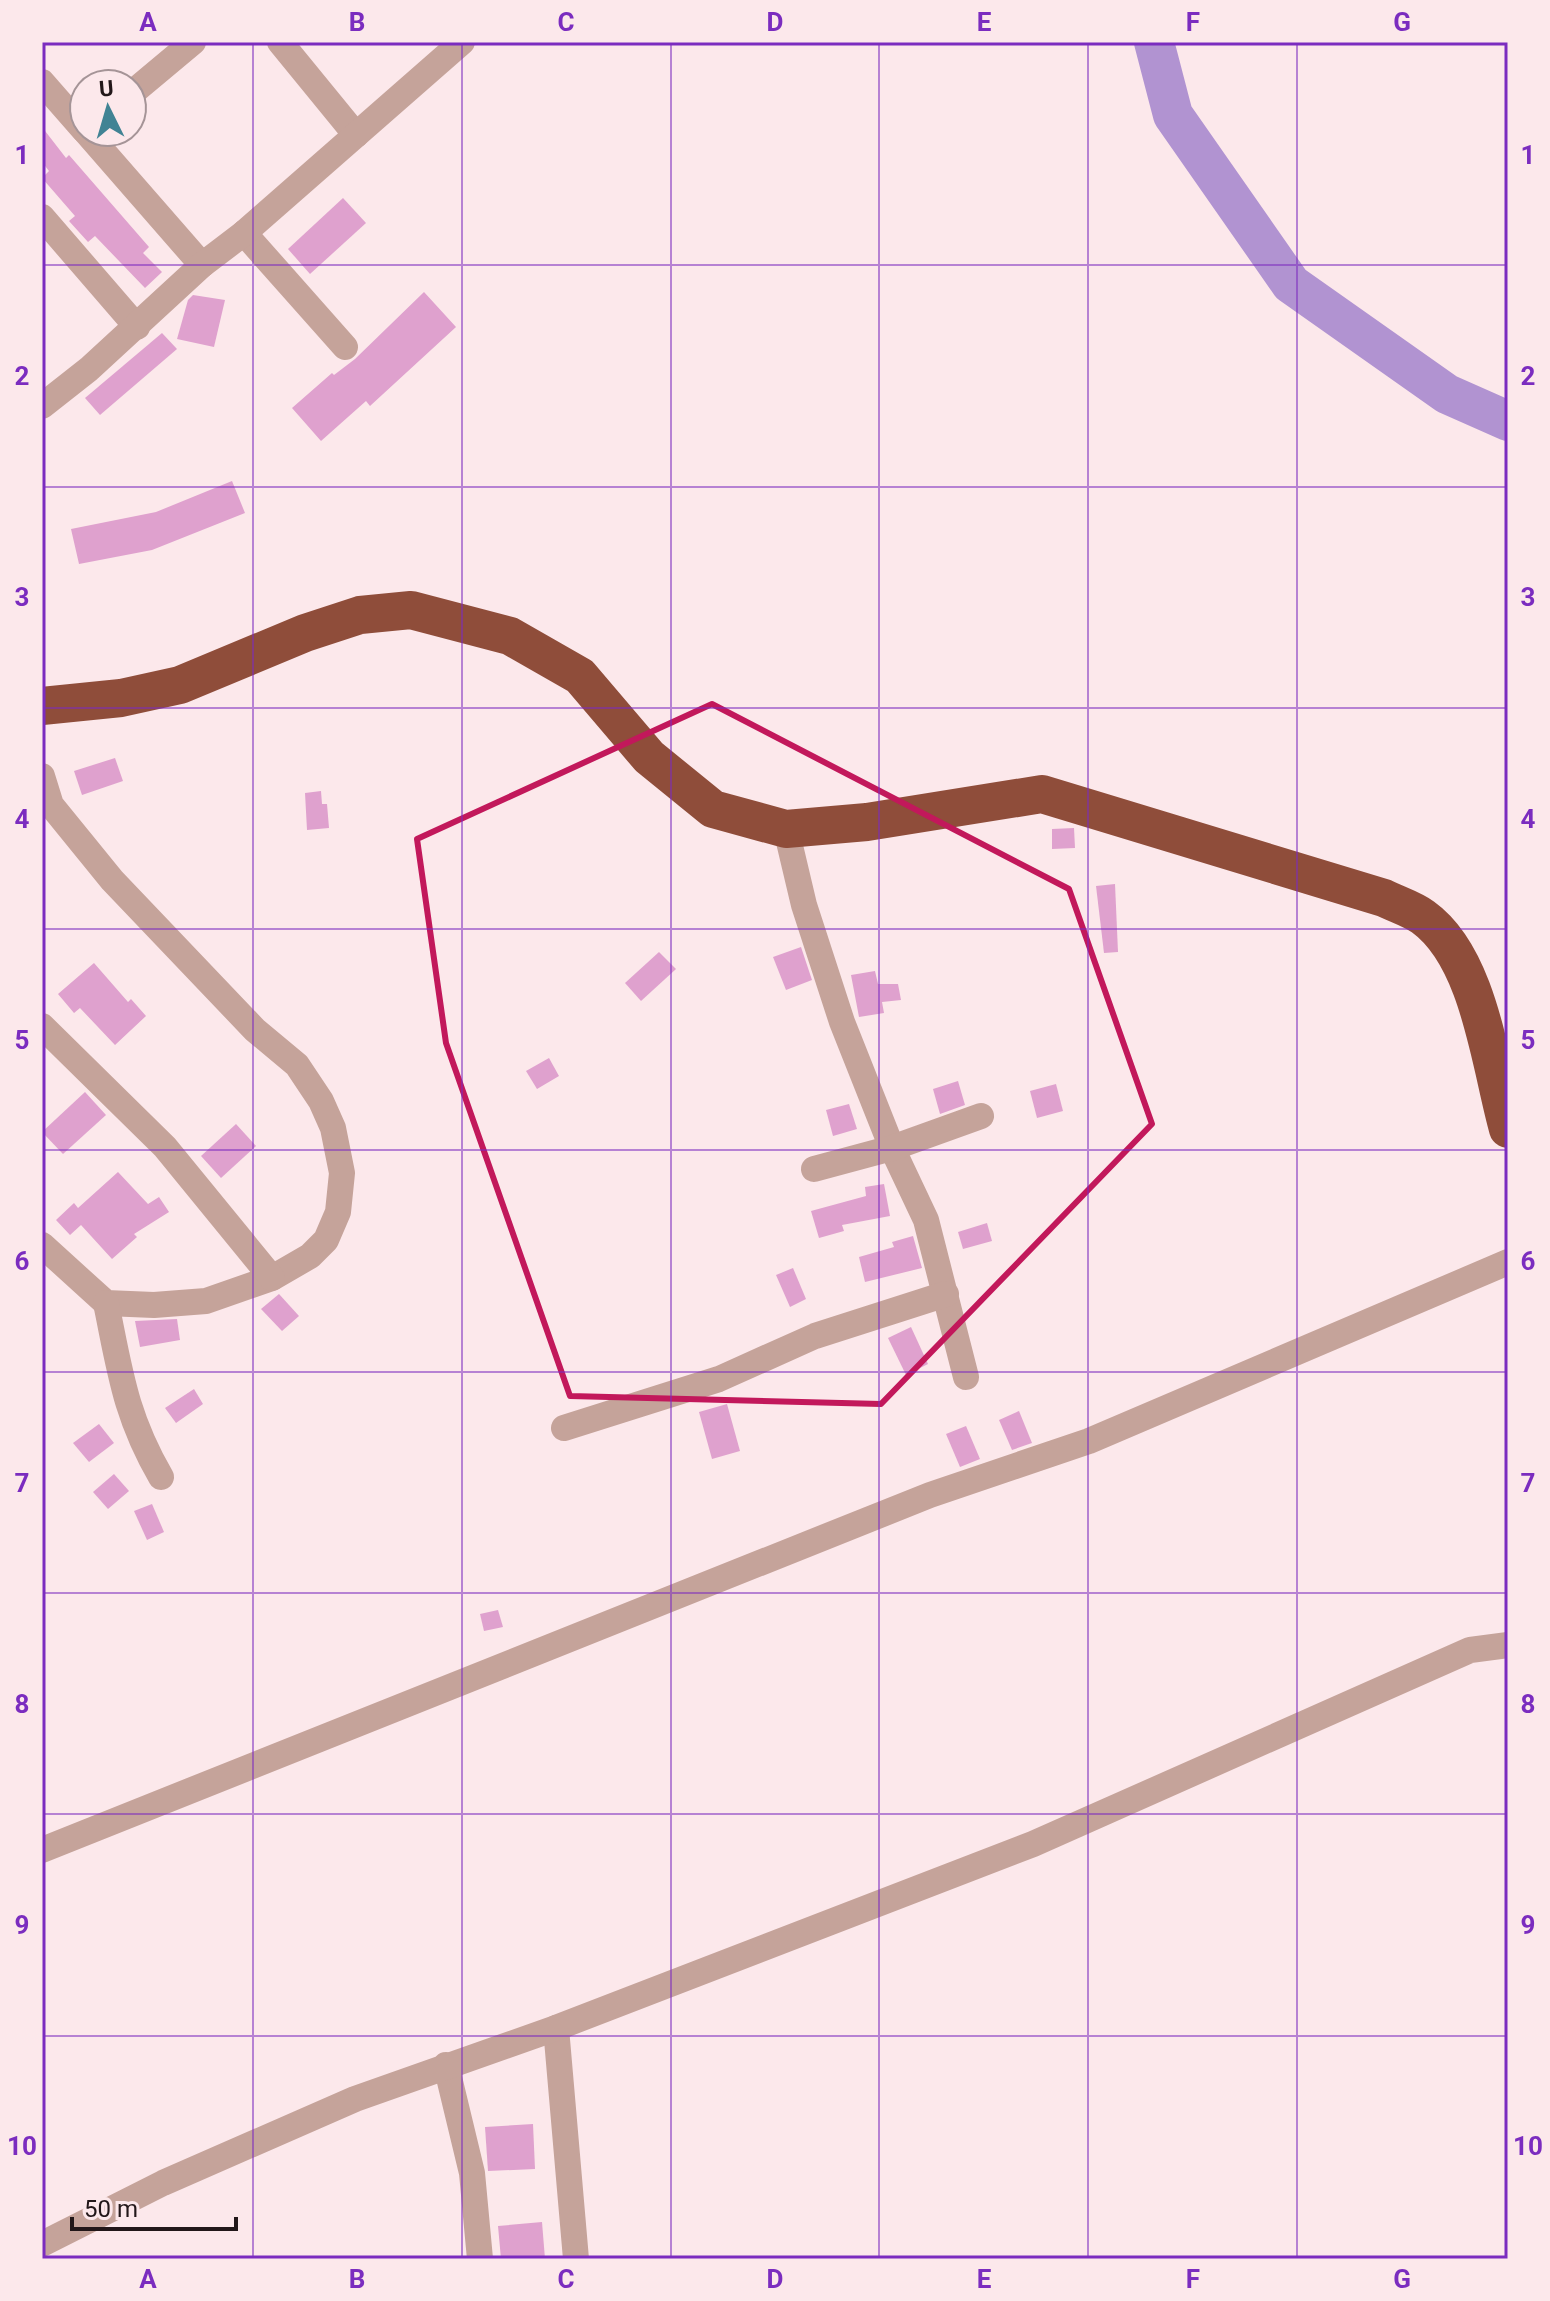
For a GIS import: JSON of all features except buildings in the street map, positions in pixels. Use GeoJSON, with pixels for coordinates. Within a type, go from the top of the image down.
{"type":"FeatureCollection","features":[{"type":"Feature","properties":{"kind":"highway"},"geometry":{"type":"LineString","coordinates":[[42,706],[121,698],[180,685],[360,615],[411,610],[510,636],[580,676],[649,757],[713,809],[786,829],[867,822],[1042,794],[1384,898],[1423,916],[1458,958],[1487,1039],[1508,1129]]}},
{"type":"Feature","properties":{"kind":"street"},"geometry":{"type":"LineString","coordinates":[[148,80],[193,42]]}},
{"type":"Feature","properties":{"kind":"street"},"geometry":{"type":"LineString","coordinates":[[280,42],[356,135]]}},
{"type":"Feature","properties":{"kind":"street"},"geometry":{"type":"LineString","coordinates":[[42,406],[137,327],[202,265],[244,233],[462,42]]}},
{"type":"Feature","properties":{"kind":"street"},"geometry":{"type":"LineString","coordinates":[[42,82],[68,112]]}},
{"type":"Feature","properties":{"kind":"street"},"geometry":{"type":"LineString","coordinates":[[100,148],[202,265]]}},
{"type":"Feature","properties":{"kind":"street"},"geometry":{"type":"LineString","coordinates":[[42,217],[137,327]]}},
{"type":"Feature","properties":{"kind":"street"},"geometry":{"type":"LineString","coordinates":[[244,233],[345,347]]}},
{"type":"Feature","properties":{"kind":"street"},"geometry":{"type":"LineString","coordinates":[[42,776],[51,805],[74,835],[200,975],[255,1030],[297,1065],[327,1115],[342,1173],[338,1212],[326,1240],[310,1256],[272,1278],[206,1301],[154,1305],[106,1303]]}},
{"type":"Feature","properties":{"kind":"street"},"geometry":{"type":"LineString","coordinates":[[786,829],[804,905],[827,978],[892,1148],[926,1220],[966,1377]]}},
{"type":"Feature","properties":{"kind":"street"},"geometry":{"type":"LineString","coordinates":[[42,1026],[165,1147],[219,1208],[272,1278]]}},
{"type":"Feature","properties":{"kind":"street"},"geometry":{"type":"LineString","coordinates":[[814,1169],[892,1148],[981,1116]]}},
{"type":"Feature","properties":{"kind":"street"},"geometry":{"type":"LineString","coordinates":[[42,1245],[106,1303],[127,1410],[138,1439],[161,1477]]}},
{"type":"Feature","properties":{"kind":"street"},"geometry":{"type":"LineString","coordinates":[[42,1850],[888,1512],[1089,1441],[1508,1262]]}},
{"type":"Feature","properties":{"kind":"street"},"geometry":{"type":"LineString","coordinates":[[564,1428],[719,1379],[815,1336],[946,1294]]}},
{"type":"Feature","properties":{"kind":"street"},"geometry":{"type":"LineString","coordinates":[[42,2244],[95,2215],[355,2099],[556,2028],[1033,1844],[1470,1650],[1508,1645]]}},
{"type":"Feature","properties":{"kind":"street"},"geometry":{"type":"LineString","coordinates":[[556,2028],[576,2259]]}},
{"type":"Feature","properties":{"kind":"street"},"geometry":{"type":"LineString","coordinates":[[446,2065],[472,2173],[480,2259]]}},
{"type":"Feature","properties":{"kind":"highlighted area"},"geometry":{"type":"Polygon","coordinates":[[[712,704],[1069,889],[1152,1124],[881,1404],[570,1396],[446,1043],[417,839],[712,704]]]}},
{"type":"Feature","properties":{"kind":"waterway"},"geometry":{"type":"LineString","coordinates":[[1154,42],[1173,115],[1291,284],[1447,394],[1508,421]]}}]}
